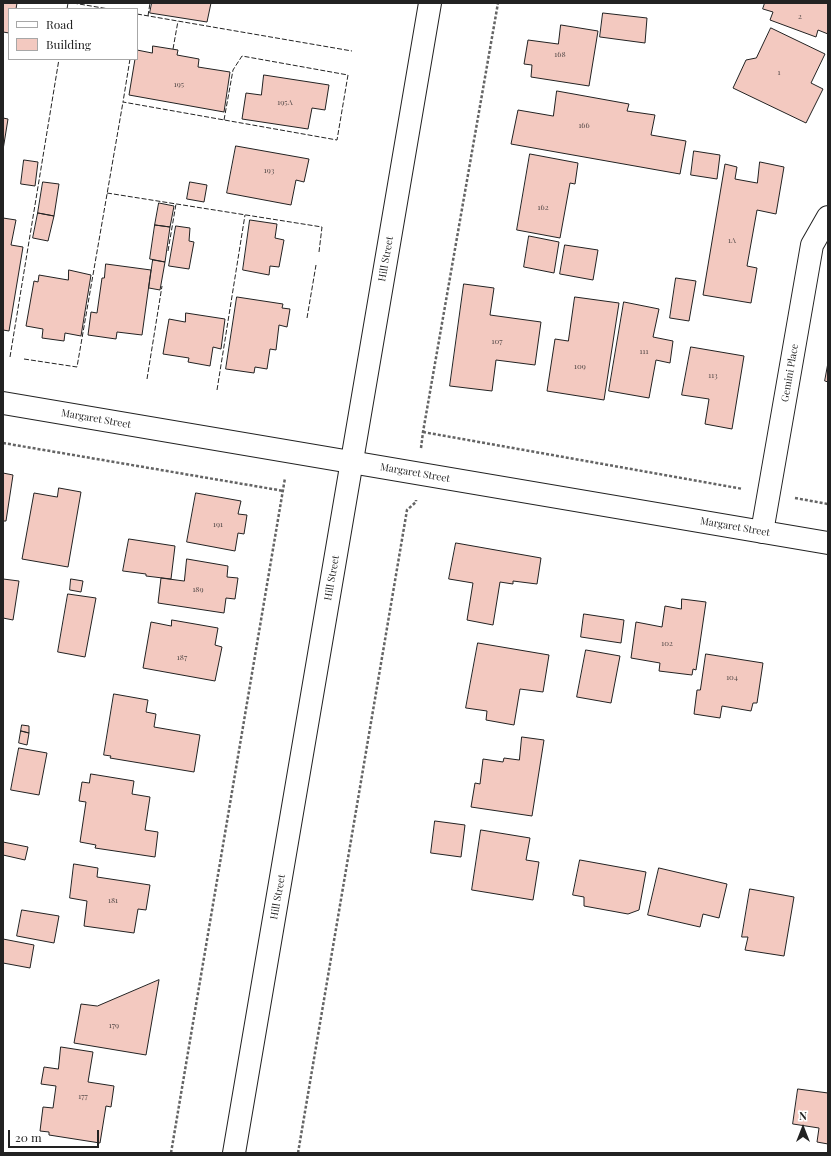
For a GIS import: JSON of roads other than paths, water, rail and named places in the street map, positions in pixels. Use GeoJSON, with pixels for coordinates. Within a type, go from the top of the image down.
{"type":"FeatureCollection","features":[{"type":"Feature","properties":{"kind":"street","name":"Hill Street"},"geometry":{"type":"LineString","coordinates":[[234,1153],[430,3]]}},
{"type":"Feature","properties":{"kind":"street","name":"Gemini Place"},"geometry":{"type":"LineString","coordinates":[[762,532],[812,245],[828,217]]}},
{"type":"Feature","properties":{"kind":"street","name":"Margaret Street"},"geometry":{"type":"LineString","coordinates":[[3,403],[828,543]]}}]}
